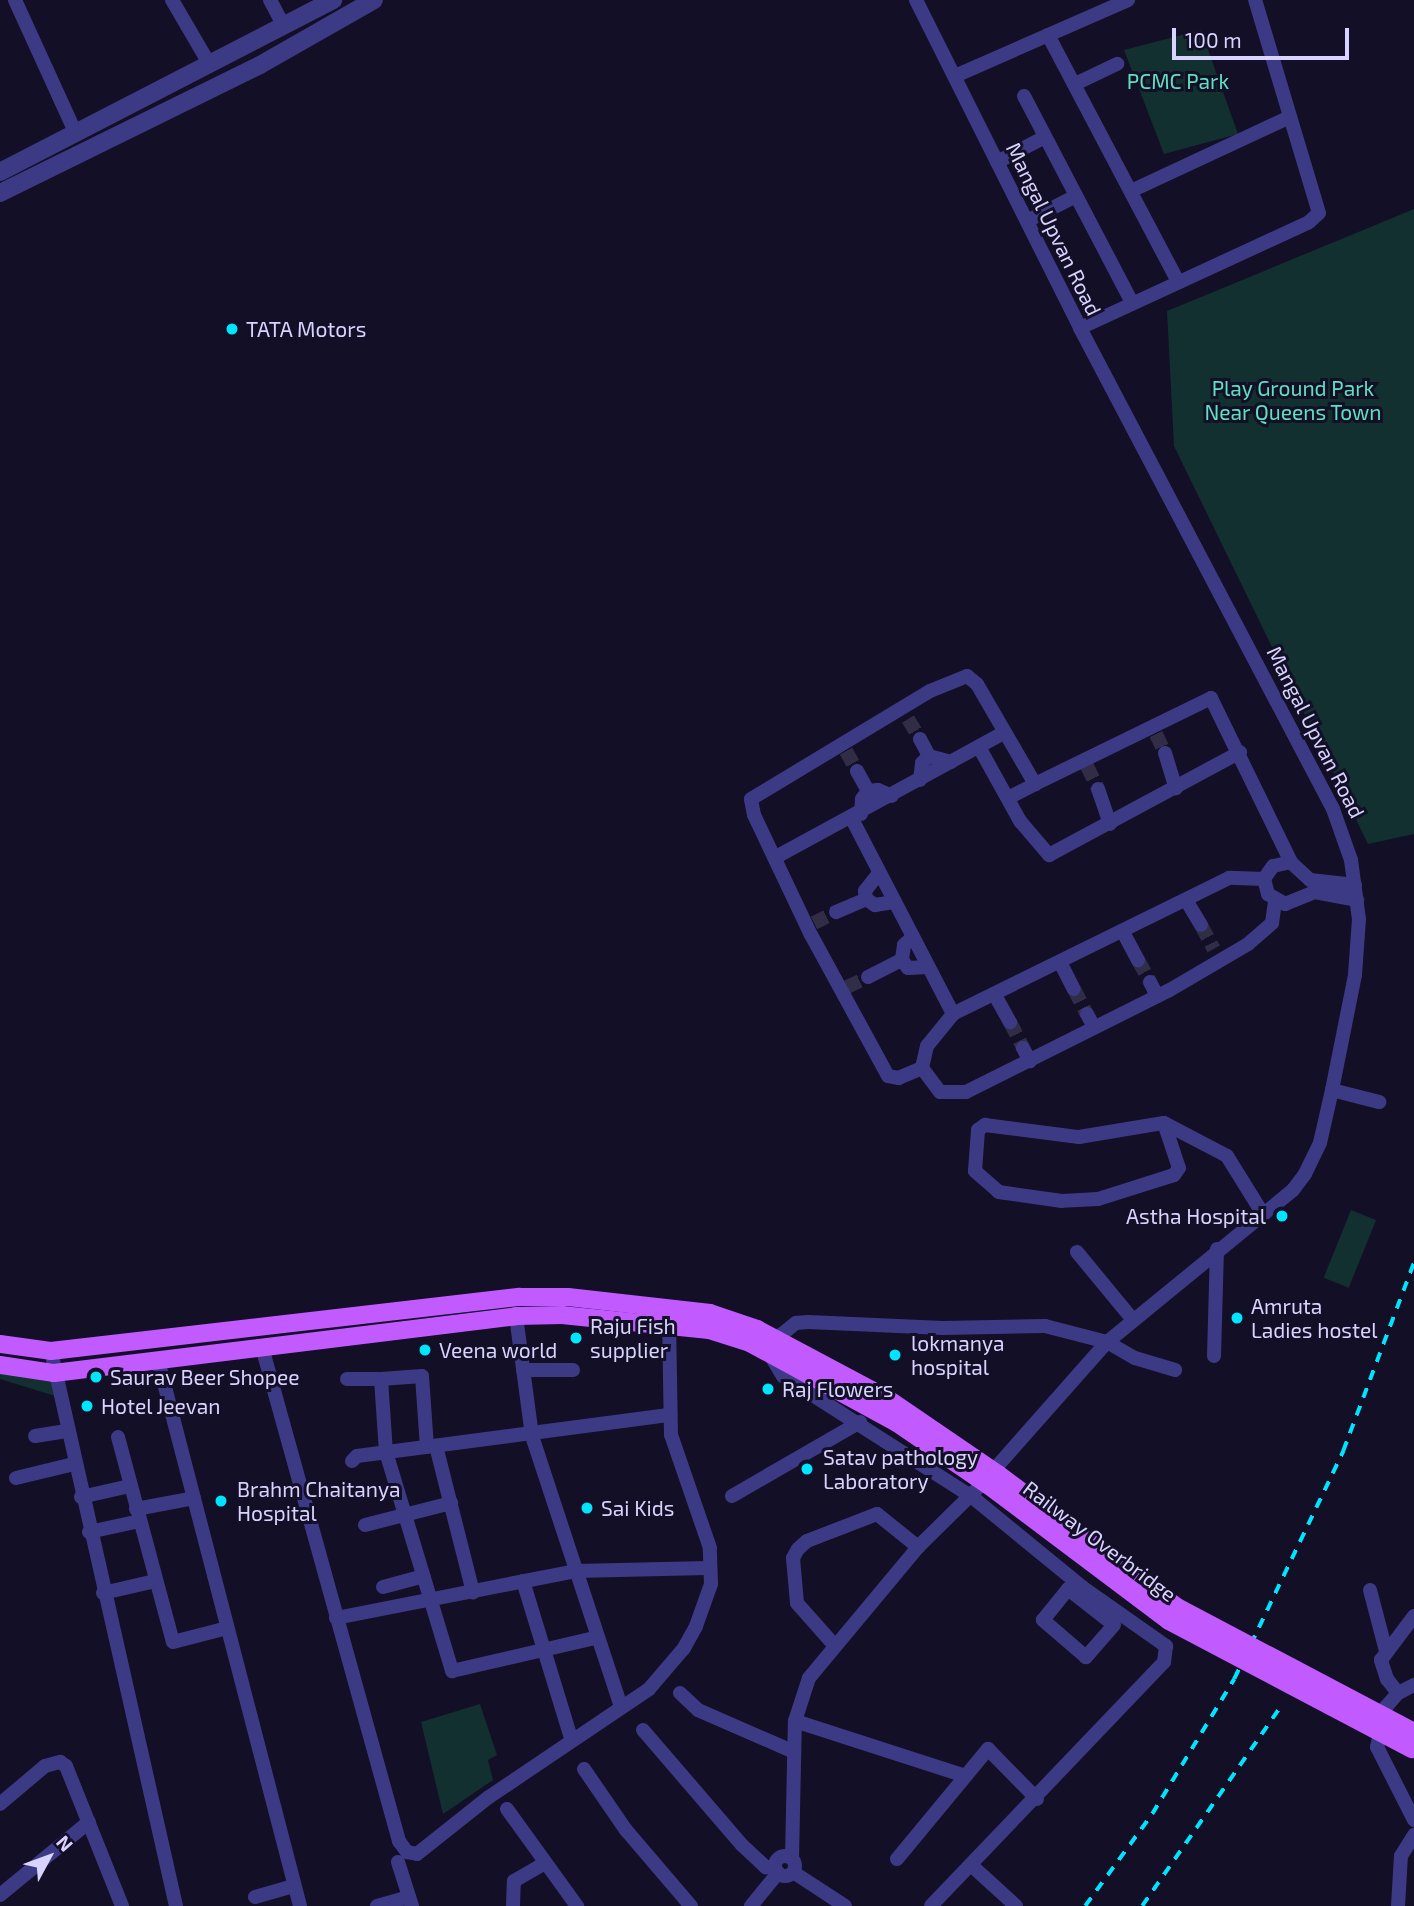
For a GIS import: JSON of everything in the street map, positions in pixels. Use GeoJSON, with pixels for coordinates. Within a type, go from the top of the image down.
{"type":"FeatureCollection","features":[{"type":"Feature","properties":{"kind":"main road"},"geometry":{"type":"LineString","coordinates":[[0,1344],[51,1351],[547,1296],[710,1313],[773,1346]]}},
{"type":"Feature","properties":{"kind":"main road"},"geometry":{"type":"LineString","coordinates":[[0,1365],[54,1373],[516,1316],[669,1325],[773,1346]]}},
{"type":"Feature","properties":{"kind":"main road","name":"Railway Overbridge"},"geometry":{"type":"LineString","coordinates":[[773,1346],[939,1450],[1173,1614],[1413,1744]]}},
{"type":"Feature","properties":{"kind":"street"},"geometry":{"type":"LineString","coordinates":[[15,0],[76,134]]}},
{"type":"Feature","properties":{"kind":"street"},"geometry":{"type":"LineString","coordinates":[[172,0],[210,65]]}},
{"type":"Feature","properties":{"kind":"street"},"geometry":{"type":"LineString","coordinates":[[270,0],[285,26]]}},
{"type":"Feature","properties":{"kind":"street"},"geometry":{"type":"LineString","coordinates":[[0,172],[333,0]]}},
{"type":"Feature","properties":{"kind":"street"},"geometry":{"type":"LineString","coordinates":[[0,193],[260,65],[374,0]]}},
{"type":"Feature","properties":{"kind":"street","name":"Mangal Upvan Road"},"geometry":{"type":"LineString","coordinates":[[916,0],[1080,328],[1333,809],[1344,835],[1356,893],[1359,943],[1320,1143],[1305,1174],[1263,1214],[1217,1249],[1107,1342],[999,1464]]}},
{"type":"Feature","properties":{"kind":"street"},"geometry":{"type":"LineString","coordinates":[[955,76],[1128,0]]}},
{"type":"Feature","properties":{"kind":"street"},"geometry":{"type":"LineString","coordinates":[[1080,328],[1309,222],[1320,213],[1318,197],[1290,117],[1255,0]]}},
{"type":"Feature","properties":{"kind":"street"},"geometry":{"type":"LineString","coordinates":[[1048,34],[1178,282]]}},
{"type":"Feature","properties":{"kind":"street"},"geometry":{"type":"LineString","coordinates":[[1074,84],[1117,64]]}},
{"type":"Feature","properties":{"kind":"street"},"geometry":{"type":"LineString","coordinates":[[1024,96],[1132,303]]}},
{"type":"Feature","properties":{"kind":"street"},"geometry":{"type":"LineString","coordinates":[[1131,191],[1290,117]]}},
{"type":"Feature","properties":{"kind":"street"},"geometry":{"type":"LineString","coordinates":[[997,162],[1045,137]]}},
{"type":"Feature","properties":{"kind":"street"},"geometry":{"type":"LineString","coordinates":[[1027,221],[1076,196]]}},
{"type":"Feature","properties":{"kind":"street"},"geometry":{"type":"LineString","coordinates":[[922,1068],[899,1078],[888,1076],[754,815],[751,799],[905,713],[954,678],[967,676],[977,684],[1035,784]]}},
{"type":"Feature","properties":{"kind":"street"},"geometry":{"type":"LineString","coordinates":[[1008,798],[1085,763],[1211,698],[1240,752],[1291,862],[1310,880],[1356,893]]}},
{"type":"Feature","properties":{"kind":"street"},"geometry":{"type":"LineString","coordinates":[[776,857],[856,817],[1003,733]]}},
{"type":"Feature","properties":{"kind":"street"},"geometry":{"type":"LineString","coordinates":[[920,739],[929,756],[951,762]]}},
{"type":"Feature","properties":{"kind":"street"},"geometry":{"type":"LineString","coordinates":[[979,747],[1020,821],[1049,855],[1240,752]]}},
{"type":"Feature","properties":{"kind":"street"},"geometry":{"type":"LineString","coordinates":[[1165,753],[1182,785]]}},
{"type":"Feature","properties":{"kind":"street"},"geometry":{"type":"LineString","coordinates":[[920,780],[922,763],[929,756]]}},
{"type":"Feature","properties":{"kind":"street"},"geometry":{"type":"LineString","coordinates":[[857,771],[868,792]]}},
{"type":"Feature","properties":{"kind":"street"},"geometry":{"type":"LineString","coordinates":[[1098,789],[1116,821]]}},
{"type":"Feature","properties":{"kind":"street"},"geometry":{"type":"LineString","coordinates":[[891,796],[878,790],[868,792],[862,799],[856,817],[880,873],[953,1014]]}},
{"type":"Feature","properties":{"kind":"street"},"geometry":{"type":"LineString","coordinates":[[1264,879],[1273,866],[1291,862]]}},
{"type":"Feature","properties":{"kind":"street"},"geometry":{"type":"LineString","coordinates":[[880,873],[865,891],[866,899],[875,905],[895,902]]}},
{"type":"Feature","properties":{"kind":"street"},"geometry":{"type":"LineString","coordinates":[[1228,878],[1264,879],[1275,901],[1272,923],[1217,955],[1157,996],[1091,1021],[1026,1054],[966,1092],[940,1092],[922,1068],[927,1046],[953,1014],[1061,964],[1228,878]]}},
{"type":"Feature","properties":{"kind":"street"},"geometry":{"type":"LineString","coordinates":[[1275,901],[1295,903],[1315,892],[1356,893]]}},
{"type":"Feature","properties":{"kind":"street"},"geometry":{"type":"LineString","coordinates":[[836,912],[866,899]]}},
{"type":"Feature","properties":{"kind":"street"},"geometry":{"type":"LineString","coordinates":[[1186,900],[1201,925]]}},
{"type":"Feature","properties":{"kind":"street"},"geometry":{"type":"LineString","coordinates":[[1123,932],[1138,960]]}},
{"type":"Feature","properties":{"kind":"street"},"geometry":{"type":"LineString","coordinates":[[913,937],[905,945],[902,960],[908,968],[928,967]]}},
{"type":"Feature","properties":{"kind":"street"},"geometry":{"type":"LineString","coordinates":[[867,977],[902,960]]}},
{"type":"Feature","properties":{"kind":"street"},"geometry":{"type":"LineString","coordinates":[[1061,964],[1074,989]]}},
{"type":"Feature","properties":{"kind":"street"},"geometry":{"type":"LineString","coordinates":[[1150,982],[1157,996]]}},
{"type":"Feature","properties":{"kind":"street"},"geometry":{"type":"LineString","coordinates":[[996,996],[1010,1023]]}},
{"type":"Feature","properties":{"kind":"street"},"geometry":{"type":"LineString","coordinates":[[1332,1090],[1379,1102]]}},
{"type":"Feature","properties":{"kind":"street"},"geometry":{"type":"LineString","coordinates":[[1164,1123],[1179,1168],[1174,1175],[1098,1199],[1062,1201],[999,1192],[975,1171],[978,1130],[985,1125],[1086,1136],[1164,1123],[1227,1156],[1263,1214]]}},
{"type":"Feature","properties":{"kind":"street"},"geometry":{"type":"LineString","coordinates":[[1214,1356],[1217,1249]]}},
{"type":"Feature","properties":{"kind":"street"},"geometry":{"type":"LineString","coordinates":[[1077,1252],[1133,1320]]}},
{"type":"Feature","properties":{"kind":"street"},"geometry":{"type":"LineString","coordinates":[[516,1316],[533,1436],[594,1638],[621,1707]]}},
{"type":"Feature","properties":{"kind":"street"},"geometry":{"type":"LineString","coordinates":[[931,1906],[1037,1799],[1167,1655],[1161,1639],[1089,1599],[1068,1589],[1043,1620],[1086,1657],[1114,1625],[1089,1599],[974,1492],[783,1376],[773,1346],[796,1323],[943,1328],[1024,1325],[1107,1342],[1135,1358],[1175,1370]]}},
{"type":"Feature","properties":{"kind":"street"},"geometry":{"type":"LineString","coordinates":[[262,1347],[399,1841],[407,1852],[428,1849],[489,1797],[663,1677],[684,1648],[711,1584],[710,1548],[685,1484],[670,1415],[669,1325]]}},
{"type":"Feature","properties":{"kind":"street"},"geometry":{"type":"LineString","coordinates":[[51,1351],[89,1532],[176,1906]]}},
{"type":"Feature","properties":{"kind":"street"},"geometry":{"type":"LineString","coordinates":[[158,1360],[300,1906]]}},
{"type":"Feature","properties":{"kind":"street"},"geometry":{"type":"LineString","coordinates":[[523,1370],[573,1370]]}},
{"type":"Feature","properties":{"kind":"street"},"geometry":{"type":"LineString","coordinates":[[346,1379],[422,1376],[431,1447],[450,1503],[473,1592]]}},
{"type":"Feature","properties":{"kind":"street"},"geometry":{"type":"LineString","coordinates":[[382,1379],[386,1452],[452,1671],[594,1638]]}},
{"type":"Feature","properties":{"kind":"street"},"geometry":{"type":"LineString","coordinates":[[352,1461],[357,1456],[533,1436],[670,1415]]}},
{"type":"Feature","properties":{"kind":"street"},"geometry":{"type":"LineString","coordinates":[[732,1496],[744,1485],[860,1422]]}},
{"type":"Feature","properties":{"kind":"street"},"geometry":{"type":"LineString","coordinates":[[35,1436],[67,1431]]}},
{"type":"Feature","properties":{"kind":"street"},"geometry":{"type":"LineString","coordinates":[[118,1437],[173,1642],[227,1628]]}},
{"type":"Feature","properties":{"kind":"street"},"geometry":{"type":"LineString","coordinates":[[16,1478],[74,1464]]}},
{"type":"Feature","properties":{"kind":"street"},"geometry":{"type":"LineString","coordinates":[[81,1496],[130,1486]]}},
{"type":"Feature","properties":{"kind":"street"},"geometry":{"type":"LineString","coordinates":[[751,1906],[784,1868],[795,1721],[809,1678],[918,1547],[974,1492]]}},
{"type":"Feature","properties":{"kind":"street"},"geometry":{"type":"LineString","coordinates":[[89,1532],[194,1498]]}},
{"type":"Feature","properties":{"kind":"street"},"geometry":{"type":"LineString","coordinates":[[365,1525],[450,1503]]}},
{"type":"Feature","properties":{"kind":"street"},"geometry":{"type":"LineString","coordinates":[[835,1646],[797,1603],[793,1558],[798,1549],[807,1541],[877,1514],[918,1547]]}},
{"type":"Feature","properties":{"kind":"street"},"geometry":{"type":"LineString","coordinates":[[336,1618],[575,1570],[707,1569]]}},
{"type":"Feature","properties":{"kind":"street"},"geometry":{"type":"LineString","coordinates":[[383,1587],[424,1576]]}},
{"type":"Feature","properties":{"kind":"street"},"geometry":{"type":"LineString","coordinates":[[103,1593],[155,1581]]}},
{"type":"Feature","properties":{"kind":"street"},"geometry":{"type":"LineString","coordinates":[[523,1581],[542,1650],[572,1738]]}},
{"type":"Feature","properties":{"kind":"street"},"geometry":{"type":"LineString","coordinates":[[1370,1590],[1386,1651]]}},
{"type":"Feature","properties":{"kind":"street"},"geometry":{"type":"LineString","coordinates":[[1398,1693],[1381,1668],[1386,1651],[1414,1616]]}},
{"type":"Feature","properties":{"kind":"street"},"geometry":{"type":"LineString","coordinates":[[1414,1685],[1398,1693],[1379,1725],[1377,1747],[1414,1820]]}},
{"type":"Feature","properties":{"kind":"street"},"geometry":{"type":"LineString","coordinates":[[680,1693],[698,1710],[794,1752]]}},
{"type":"Feature","properties":{"kind":"street"},"geometry":{"type":"LineString","coordinates":[[795,1721],[965,1776]]}},
{"type":"Feature","properties":{"kind":"street"},"geometry":{"type":"LineString","coordinates":[[643,1730],[742,1845],[766,1867],[784,1868],[845,1906]]}},
{"type":"Feature","properties":{"kind":"street"},"geometry":{"type":"LineString","coordinates":[[897,1859],[988,1749],[1037,1799]]}},
{"type":"Feature","properties":{"kind":"street"},"geometry":{"type":"LineString","coordinates":[[0,1804],[45,1766],[60,1762],[71,1774],[119,1901],[104,1906]]}},
{"type":"Feature","properties":{"kind":"street"},"geometry":{"type":"LineString","coordinates":[[584,1769],[626,1830],[691,1906]]}},
{"type":"Feature","properties":{"kind":"street"},"geometry":{"type":"LineString","coordinates":[[508,1809],[543,1864],[577,1906]]}},
{"type":"Feature","properties":{"kind":"street"},"geometry":{"type":"LineString","coordinates":[[0,1895],[89,1822]]}},
{"type":"Feature","properties":{"kind":"street"},"geometry":{"type":"LineString","coordinates":[[1398,1906],[1401,1856],[1414,1835]]}},
{"type":"Feature","properties":{"kind":"street"},"geometry":{"type":"LineString","coordinates":[[377,1906],[410,1901],[398,1862]]}},
{"type":"Feature","properties":{"kind":"street"},"geometry":{"type":"LineString","coordinates":[[513,1906],[514,1881],[543,1864]]}},
{"type":"Feature","properties":{"kind":"street"},"geometry":{"type":"LineString","coordinates":[[971,1865],[1016,1906]]}},
{"type":"Feature","properties":{"kind":"street"},"geometry":{"type":"LineString","coordinates":[[255,1897],[293,1885]]}},
{"type":"Feature","properties":{"kind":"green space","name":"PCMC Park"},"geometry":{"type":"Polygon","coordinates":[[[1201,30],[1238,134],[1164,154],[1124,50],[1201,30]]]}},
{"type":"Feature","properties":{"kind":"green space","name":"Play Ground Park Near Queens Town"},"geometry":{"type":"Polygon","coordinates":[[[1414,209],[1414,834],[1368,844],[1174,446],[1167,311],[1414,209]]]}},
{"type":"Feature","properties":{"kind":"green space"},"geometry":{"type":"Polygon","coordinates":[[[1351,1210],[1376,1220],[1349,1288],[1324,1278],[1351,1210]]]}},
{"type":"Feature","properties":{"kind":"green space"},"geometry":{"type":"Polygon","coordinates":[[[0,1367],[52,1373],[55,1396],[0,1379],[0,1367]]]}},
{"type":"Feature","properties":{"kind":"green space"},"geometry":{"type":"Polygon","coordinates":[[[480,1704],[497,1755],[488,1760],[493,1780],[443,1814],[421,1722],[480,1704]]]}},
{"type":"Feature","properties":{"kind":"tunnel"},"geometry":{"type":"LineString","coordinates":[[908,719],[920,739]]}},
{"type":"Feature","properties":{"kind":"tunnel"},"geometry":{"type":"LineString","coordinates":[[1156,734],[1165,753]]}},
{"type":"Feature","properties":{"kind":"tunnel"},"geometry":{"type":"LineString","coordinates":[[846,751],[857,771]]}},
{"type":"Feature","properties":{"kind":"tunnel"},"geometry":{"type":"LineString","coordinates":[[1087,766],[1098,789]]}},
{"type":"Feature","properties":{"kind":"tunnel"},"geometry":{"type":"LineString","coordinates":[[814,923],[836,912]]}},
{"type":"Feature","properties":{"kind":"tunnel"},"geometry":{"type":"LineString","coordinates":[[1201,925],[1214,949]]}},
{"type":"Feature","properties":{"kind":"tunnel"},"geometry":{"type":"LineString","coordinates":[[1138,960],[1150,982]]}},
{"type":"Feature","properties":{"kind":"tunnel"},"geometry":{"type":"LineString","coordinates":[[847,987],[868,977]]}},
{"type":"Feature","properties":{"kind":"tunnel"},"geometry":{"type":"LineString","coordinates":[[1074,989],[1087,1014]]}},
{"type":"Feature","properties":{"kind":"tunnel"},"geometry":{"type":"LineString","coordinates":[[1010,1022],[1023,1048]]}},
{"type":"Feature","properties":{"kind":"railway"},"geometry":{"type":"LineString","coordinates":[[1085,1906],[1152,1814],[1234,1679],[1343,1451],[1414,1262]]}},
{"type":"Feature","properties":{"kind":"railway"},"geometry":{"type":"LineString","coordinates":[[1142,1906],[1278,1710]]}},
{"type":"Feature","properties":{"kind":"place","name":"TATA Motors"},"geometry":{"type":"Point","coordinates":[232,329]}},
{"type":"Feature","properties":{"kind":"place","name":"Astha Hospital"},"geometry":{"type":"Point","coordinates":[1282,1216]}},
{"type":"Feature","properties":{"kind":"place","name":"Amruta Ladies hostel"},"geometry":{"type":"Point","coordinates":[1237,1318]}},
{"type":"Feature","properties":{"kind":"place","name":"Raju Fish supplier"},"geometry":{"type":"Point","coordinates":[576,1338]}},
{"type":"Feature","properties":{"kind":"place","name":"Veena world"},"geometry":{"type":"Point","coordinates":[425,1350]}},
{"type":"Feature","properties":{"kind":"place","name":"lokmanya hospital"},"geometry":{"type":"Point","coordinates":[895,1355]}},
{"type":"Feature","properties":{"kind":"place","name":"Saurav Beer Shopee"},"geometry":{"type":"Point","coordinates":[96,1377]}},
{"type":"Feature","properties":{"kind":"place","name":"Raj Flowers"},"geometry":{"type":"Point","coordinates":[768,1389]}},
{"type":"Feature","properties":{"kind":"place","name":"Hotel Jeevan"},"geometry":{"type":"Point","coordinates":[87,1406]}},
{"type":"Feature","properties":{"kind":"place","name":"Satav pathology Laboratory"},"geometry":{"type":"Point","coordinates":[807,1469]}},
{"type":"Feature","properties":{"kind":"place","name":"Brahm Chaitanya Hospital"},"geometry":{"type":"Point","coordinates":[221,1501]}},
{"type":"Feature","properties":{"kind":"place","name":"Sai Kids"},"geometry":{"type":"Point","coordinates":[587,1508]}}]}
